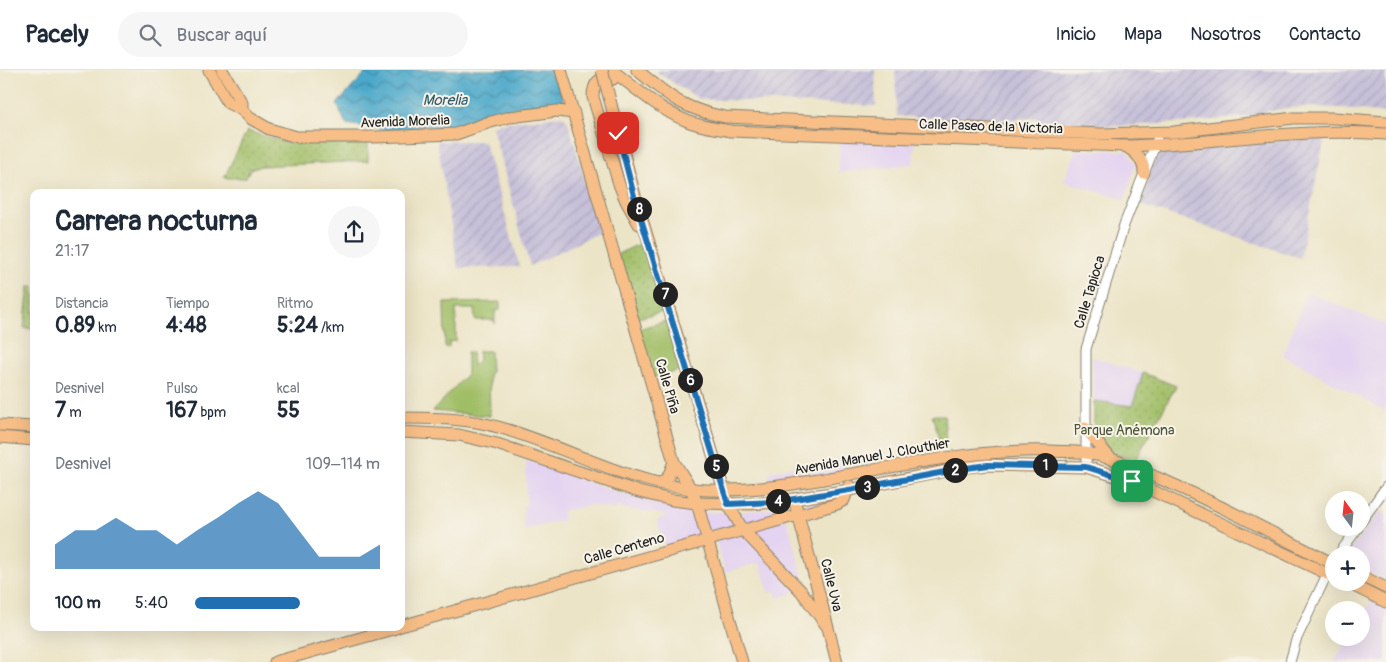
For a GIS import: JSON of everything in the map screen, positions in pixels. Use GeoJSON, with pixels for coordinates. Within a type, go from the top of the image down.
{"type":"FeatureCollection","features":[{"type":"Feature","properties":{"kind":"main road","name":"Avenida Morelia"},"geometry":{"type":"LineString","coordinates":[[209,70],[228,103],[242,110],[250,118],[269,129],[297,137],[456,134],[510,117],[557,110],[574,113]]}},
{"type":"Feature","properties":{"kind":"main road"},"geometry":{"type":"LineString","coordinates":[[222,70],[242,103],[242,110]]}},
{"type":"Feature","properties":{"kind":"main road","name":"Calle Piña"},"geometry":{"type":"LineString","coordinates":[[561,70],[674,462],[691,488],[697,503],[742,662]]}},
{"type":"Feature","properties":{"kind":"main road","name":"Calle Piña"},"geometry":{"type":"LineString","coordinates":[[602,70],[634,196],[726,497],[743,530],[801,592],[826,625]]}},
{"type":"Feature","properties":{"kind":"main road","name":"Calle Paseo de la Victoria"},"geometry":{"type":"LineString","coordinates":[[612,70],[671,112],[688,121],[730,131],[1125,146],[1332,131],[1386,134]]}},
{"type":"Feature","properties":{"kind":"main road","name":"Calle Paseo de la Victoria"},"geometry":{"type":"LineString","coordinates":[[637,70],[673,99],[686,106],[724,117],[1101,134],[1177,132],[1294,118],[1334,118],[1386,122]]}},
{"type":"Feature","properties":{"kind":"main road"},"geometry":{"type":"LineString","coordinates":[[630,84],[609,77],[601,78],[594,88],[594,97],[602,131],[626,201],[646,233]]}},
{"type":"Feature","properties":{"kind":"main road"},"geometry":{"type":"LineString","coordinates":[[860,136],[869,129],[905,125]]}},
{"type":"Feature","properties":{"kind":"main road"},"geometry":{"type":"LineString","coordinates":[[989,141],[1002,137],[1031,138],[1036,137],[1040,131]]}},
{"type":"Feature","properties":{"kind":"main road"},"geometry":{"type":"LineString","coordinates":[[1125,146],[1137,155],[1144,166],[1144,173]]}},
{"type":"Feature","properties":{"kind":"main road","name":"Avenida Manuel J. Clouthier"},"geometry":{"type":"LineString","coordinates":[[405,418],[468,420],[496,426],[629,474],[752,504],[849,490],[988,465],[1086,467],[1132,481],[1325,563]]}},
{"type":"Feature","properties":{"kind":"main road"},"geometry":{"type":"LineString","coordinates":[[0,424],[30,427]]}},
{"type":"Feature","properties":{"kind":"main road"},"geometry":{"type":"LineString","coordinates":[[1085,428],[1113,460]]}},
{"type":"Feature","properties":{"kind":"main road","name":"Avenida Manuel J. Clouthier"},"geometry":{"type":"LineString","coordinates":[[405,432],[459,435],[497,444],[639,492],[672,500],[697,503],[726,497],[773,492],[793,485],[973,453],[1030,451],[1086,453],[1132,467],[1211,501],[1325,562]]}},
{"type":"Feature","properties":{"kind":"main road"},"geometry":{"type":"LineString","coordinates":[[0,438],[30,440]]}},
{"type":"Feature","properties":{"kind":"main road"},"geometry":{"type":"LineString","coordinates":[[661,483],[668,477],[674,462]]}},
{"type":"Feature","properties":{"kind":"main road"},"geometry":{"type":"LineString","coordinates":[[849,490],[851,474]]}},
{"type":"Feature","properties":{"kind":"main road"},"geometry":{"type":"LineString","coordinates":[[639,492],[666,493],[674,486]]}},
{"type":"Feature","properties":{"kind":"main road","name":"Calle Centeno"},"geometry":{"type":"LineString","coordinates":[[405,625],[841,502],[849,490]]}},
{"type":"Feature","properties":{"kind":"main road","name":"Calle Uva"},"geometry":{"type":"LineString","coordinates":[[794,499],[837,662]]}},
{"type":"Feature","properties":{"kind":"main road"},"geometry":{"type":"LineString","coordinates":[[801,592],[816,580]]}},
{"type":"Feature","properties":{"kind":"main road"},"geometry":{"type":"LineString","coordinates":[[1370,580],[1386,588]]}},
{"type":"Feature","properties":{"kind":"main road"},"geometry":{"type":"LineString","coordinates":[[1364,591],[1386,602]]}},
{"type":"Feature","properties":{"kind":"main road"},"geometry":{"type":"LineString","coordinates":[[275,662],[288,660],[386,631]]}},
{"type":"Feature","properties":{"kind":"street","name":"Calle Tapioca"},"geometry":{"type":"LineString","coordinates":[[1086,467],[1086,348],[1124,225],[1155,145],[1158,132]]}},
{"type":"Feature","properties":{"kind":"street"},"geometry":{"type":"LineString","coordinates":[[1370,509],[1386,487]]}},
{"type":"Feature","properties":{"kind":"street"},"geometry":{"type":"LineString","coordinates":[[1290,662],[1296,640],[1325,582]]}},
{"type":"Feature","properties":{"kind":"shaded area"},"geometry":{"type":"Polygon","coordinates":[[[658,70],[875,70],[876,106],[699,99],[658,73],[658,70]]]}},
{"type":"Feature","properties":{"kind":"shaded area"},"geometry":{"type":"Polygon","coordinates":[[[895,70],[1386,70],[1386,113],[1344,108],[1303,107],[1268,111],[1261,115],[1194,122],[1118,126],[1047,123],[1036,118],[984,120],[897,116],[895,70]]]}},
{"type":"Feature","properties":{"kind":"shaded area"},"geometry":{"type":"Polygon","coordinates":[[[560,116],[568,121],[600,232],[530,266],[492,127],[499,123],[560,116]]]}},
{"type":"Feature","properties":{"kind":"shaded area"},"geometry":{"type":"Polygon","coordinates":[[[1325,137],[1300,258],[1141,205],[1153,164],[1159,156],[1171,151],[1325,137]]]}},
{"type":"Feature","properties":{"kind":"shaded area"},"geometry":{"type":"Polygon","coordinates":[[[840,140],[915,142],[913,164],[839,173],[840,140]]]}},
{"type":"Feature","properties":{"kind":"shaded area"},"geometry":{"type":"Polygon","coordinates":[[[437,141],[484,141],[520,267],[458,268],[437,141]]]}},
{"type":"Feature","properties":{"kind":"shaded area"},"geometry":{"type":"Polygon","coordinates":[[[1076,150],[1127,151],[1136,164],[1125,200],[1064,181],[1076,150]]]}},
{"type":"Feature","properties":{"kind":"shaded area"},"geometry":{"type":"Polygon","coordinates":[[[1307,292],[1386,325],[1386,412],[1283,355],[1307,292]]]}},
{"type":"Feature","properties":{"kind":"shaded area"},"geometry":{"type":"Polygon","coordinates":[[[1092,357],[1143,373],[1132,406],[1094,401],[1092,357]]]}},
{"type":"Feature","properties":{"kind":"shaded area"},"geometry":{"type":"Polygon","coordinates":[[[841,458],[846,472],[813,478],[810,466],[841,458]]]}},
{"type":"Feature","properties":{"kind":"shaded area"},"geometry":{"type":"Polygon","coordinates":[[[526,460],[622,494],[694,512],[740,512],[824,500],[825,502],[785,513],[804,581],[791,594],[777,598],[775,591],[769,593],[760,563],[725,572],[714,533],[664,547],[657,520],[667,515],[616,507],[615,510],[591,505],[562,511],[564,520],[524,530],[523,506],[526,505],[526,460]]]}},
{"type":"Feature","properties":{"kind":"shaded area"},"geometry":{"type":"Polygon","coordinates":[[[801,464],[800,477],[774,484],[771,482],[768,473],[801,464]]]}},
{"type":"Feature","properties":{"kind":"shaded area"},"geometry":{"type":"Polygon","coordinates":[[[1380,511],[1386,515],[1386,581],[1370,573],[1370,546],[1354,546],[1361,536],[1370,536],[1370,524],[1380,511]]]}},
{"type":"Feature","properties":{"kind":"shaded area"},"geometry":{"type":"Polygon","coordinates":[[[1371,601],[1386,608],[1386,662],[1334,662],[1344,646],[1370,646],[1371,601]]]}},
{"type":"Feature","properties":{"kind":"green space"},"geometry":{"type":"Polygon","coordinates":[[[247,131],[292,144],[368,142],[368,161],[262,166],[250,169],[246,178],[224,178],[247,131]]]}},
{"type":"Feature","properties":{"kind":"green space"},"geometry":{"type":"Polygon","coordinates":[[[641,243],[657,276],[666,311],[634,319],[618,254],[641,243]]]}},
{"type":"Feature","properties":{"kind":"green space"},"geometry":{"type":"Polygon","coordinates":[[[29,286],[30,286],[30,329],[24,328],[29,286]]]}},
{"type":"Feature","properties":{"kind":"green space"},"geometry":{"type":"Polygon","coordinates":[[[500,302],[500,310],[495,311],[495,324],[494,320],[475,320],[474,309],[456,309],[456,341],[449,342],[449,347],[445,347],[444,303],[500,302]]]}},
{"type":"Feature","properties":{"kind":"green space"},"geometry":{"type":"Polygon","coordinates":[[[670,320],[684,369],[652,378],[638,329],[670,320]]]}},
{"type":"Feature","properties":{"kind":"green space"},"geometry":{"type":"Polygon","coordinates":[[[478,351],[490,351],[490,416],[433,411],[467,374],[467,352],[472,352],[473,366],[479,360],[478,351]]]}},
{"type":"Feature","properties":{"kind":"green space","name":"Parque Anémona"},"geometry":{"type":"Polygon","coordinates":[[[1143,373],[1176,386],[1135,461],[1114,454],[1094,433],[1094,401],[1132,406],[1143,373]]]}},
{"type":"Feature","properties":{"kind":"green space"},"geometry":{"type":"Polygon","coordinates":[[[932,415],[944,415],[946,441],[940,442],[932,415]]]}},
{"type":"Feature","properties":{"kind":"water","name":"Morelia"},"geometry":{"type":"Polygon","coordinates":[[[368,70],[553,70],[565,103],[524,106],[486,114],[450,130],[429,128],[386,130],[346,124],[337,104],[368,70]]]}},
{"type":"Feature","properties":{"kind":"route"},"geometry":{"type":"LineString","coordinates":[[618,133],[634,196],[728,504],[776,502],[988,465],[1086,467],[1132,481]]}}]}
